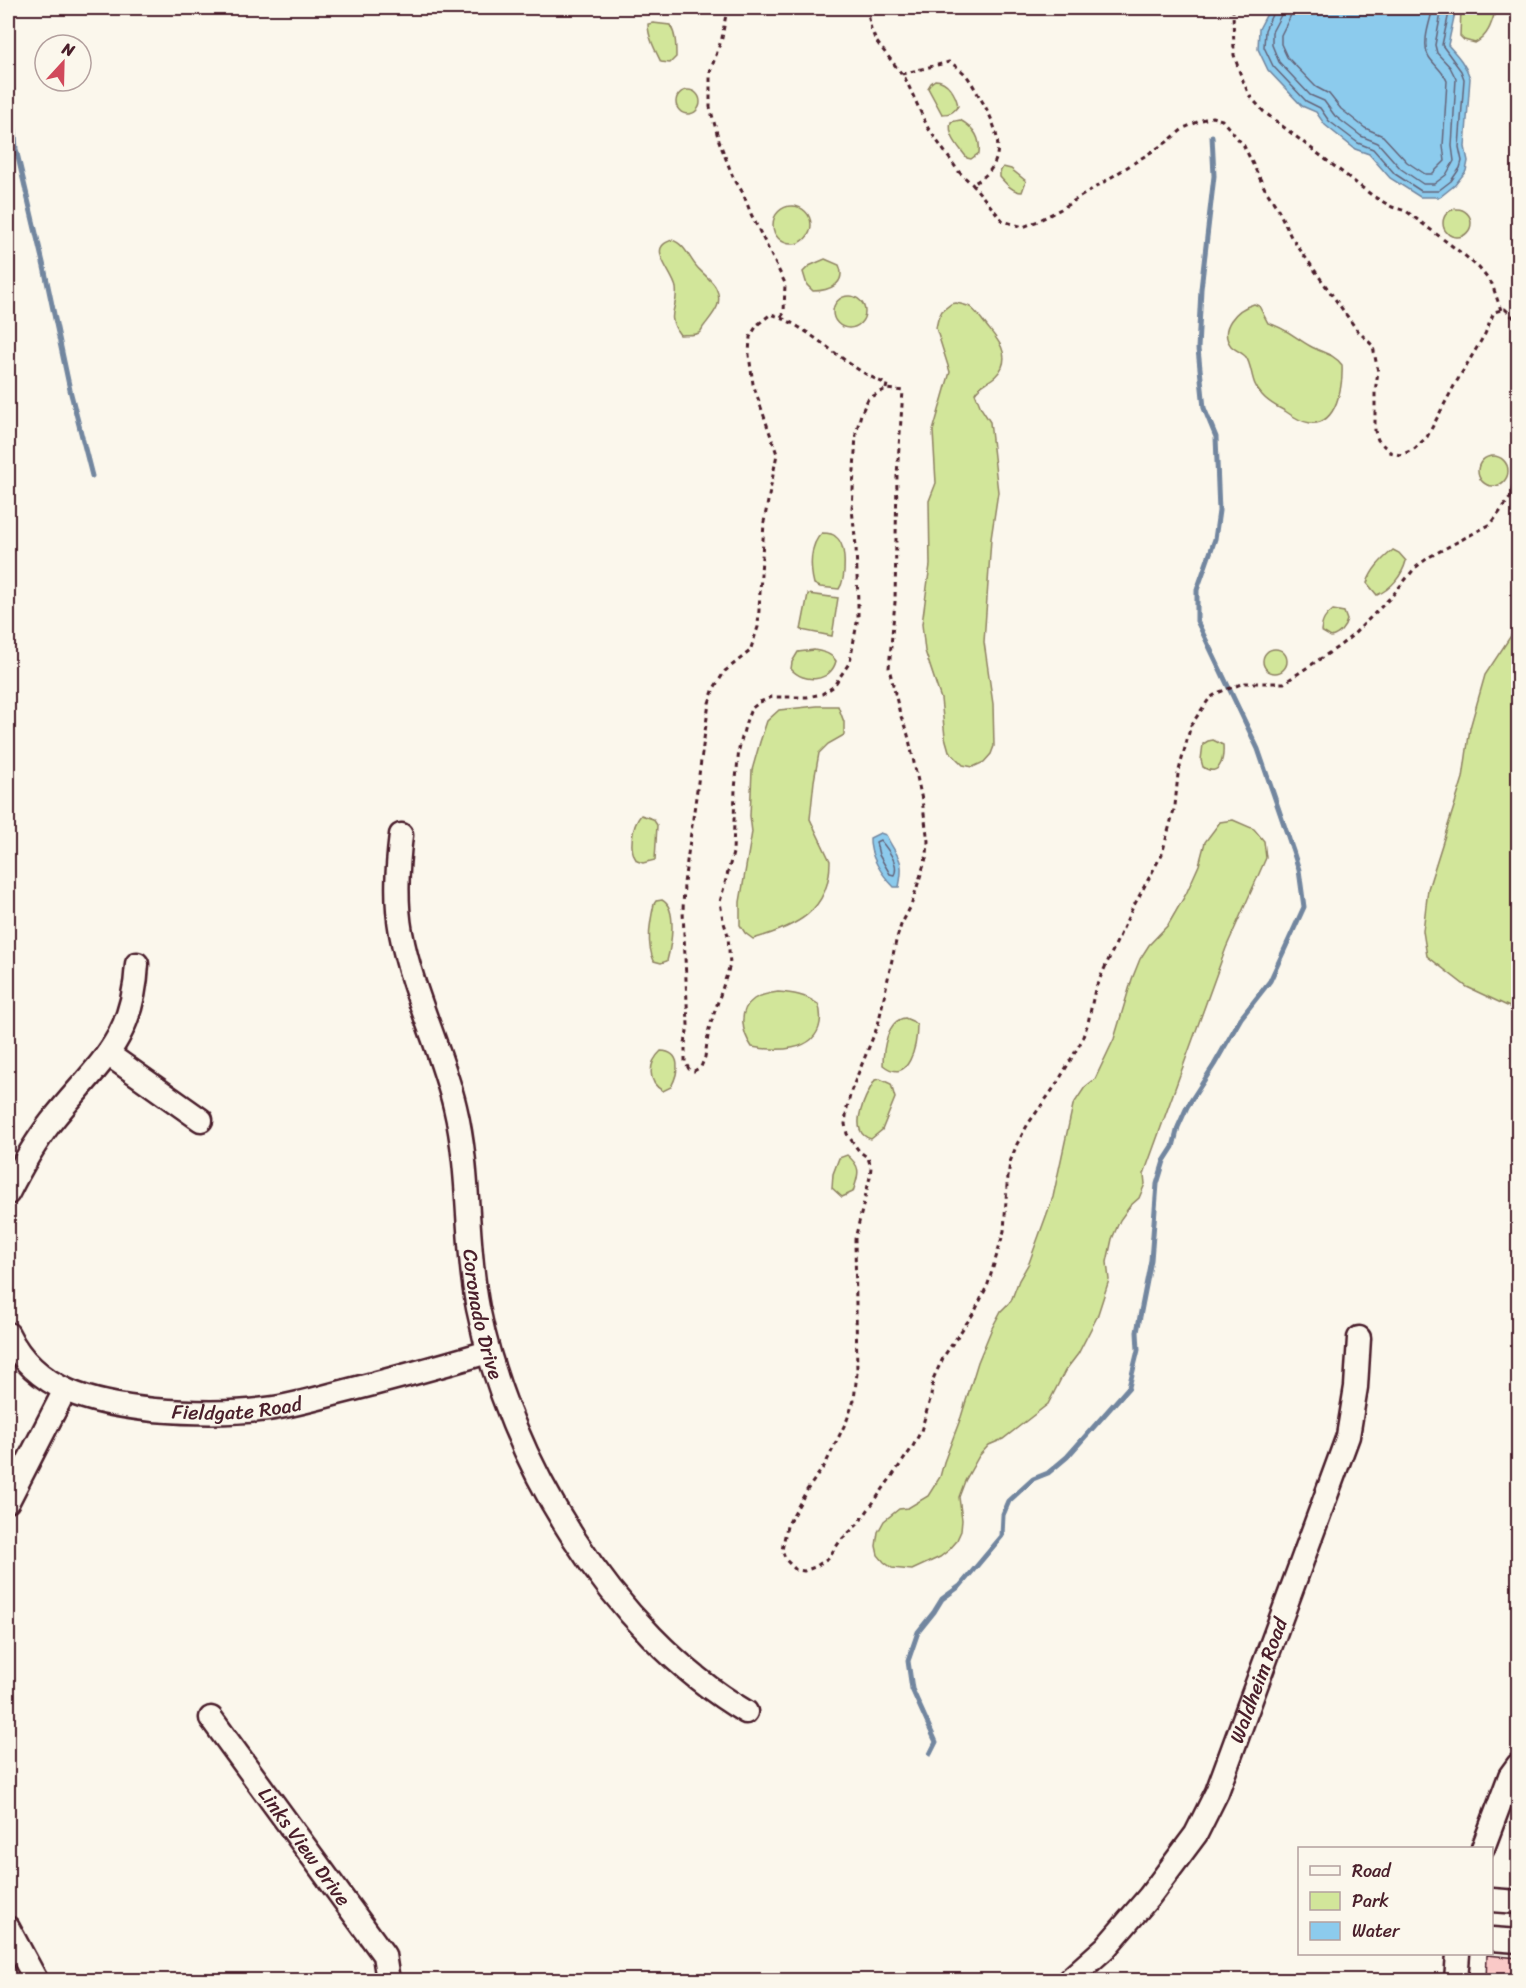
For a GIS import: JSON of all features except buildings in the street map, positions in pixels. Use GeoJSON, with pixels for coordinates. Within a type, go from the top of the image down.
{"type":"FeatureCollection","features":[{"type":"Feature","properties":{"kind":"street","name":"Coronado Drive"},"geometry":{"type":"LineString","coordinates":[[401,835],[397,868],[397,901],[401,934],[457,1114],[462,1141],[471,1262],[488,1352],[508,1409],[537,1475],[584,1554],[613,1595],[672,1657],[703,1684],[746,1713]]}},
{"type":"Feature","properties":{"kind":"street"},"geometry":{"type":"LineString","coordinates":[[8,1193],[22,1165],[48,1125],[119,1038],[136,988],[137,964]]}},
{"type":"Feature","properties":{"kind":"street"},"geometry":{"type":"LineString","coordinates":[[108,1054],[201,1120]]}},
{"type":"Feature","properties":{"kind":"street","name":"Fieldgate Road"},"geometry":{"type":"LineString","coordinates":[[8,1334],[26,1360],[44,1377],[64,1390],[89,1400],[117,1406],[171,1412],[225,1413],[269,1409],[359,1388],[488,1352]]}},
{"type":"Feature","properties":{"kind":"street","name":"Waldheim Road"},"geometry":{"type":"LineString","coordinates":[[1069,1980],[1106,1947],[1149,1897],[1196,1834],[1217,1792],[1348,1436],[1356,1387],[1359,1338]]}},
{"type":"Feature","properties":{"kind":"street"},"geometry":{"type":"LineString","coordinates":[[8,1501],[64,1390]]}},
{"type":"Feature","properties":{"kind":"street","name":"Links View Drive"},"geometry":{"type":"LineString","coordinates":[[211,1718],[384,1955],[388,1980]]}},
{"type":"Feature","properties":{"kind":"street"},"geometry":{"type":"LineString","coordinates":[[1483,1847],[1510,1776],[1518,1765]]}},
{"type":"Feature","properties":{"kind":"street"},"geometry":{"type":"LineString","coordinates":[[1493,1900],[1518,1902]]}},
{"type":"Feature","properties":{"kind":"street"},"geometry":{"type":"LineString","coordinates":[[8,1928],[36,1980]]}},
{"type":"Feature","properties":{"kind":"street"},"geometry":{"type":"LineString","coordinates":[[1493,1939],[1518,1941]]}},
{"type":"Feature","properties":{"kind":"street"},"geometry":{"type":"LineString","coordinates":[[1456,1980],[1458,1955]]}},
{"type":"Feature","properties":{"kind":"path"},"geometry":{"type":"LineString","coordinates":[[727,8],[722,38],[710,72],[710,107],[719,141],[733,177],[743,193],[785,283],[784,313],[780,317]]}},
{"type":"Feature","properties":{"kind":"path"},"geometry":{"type":"LineString","coordinates":[[867,8],[876,41],[902,74],[928,128],[959,172],[1003,221],[1023,227],[1068,205],[1167,142],[1184,128],[1212,117],[1222,120],[1244,146],[1291,237],[1357,330],[1373,346],[1378,372],[1375,391],[1375,431],[1378,440],[1390,452],[1400,455],[1413,450],[1427,437],[1485,334],[1494,312],[1505,309],[1518,322]]}},
{"type":"Feature","properties":{"kind":"path"},"geometry":{"type":"LineString","coordinates":[[1233,8],[1234,55],[1249,96],[1264,112],[1373,196],[1392,207],[1406,211],[1464,255],[1492,284],[1501,310]]}},
{"type":"Feature","properties":{"kind":"path"},"geometry":{"type":"LineString","coordinates":[[902,74],[949,62],[965,74],[983,102],[996,129],[998,152],[985,177],[972,184]]}},
{"type":"Feature","properties":{"kind":"path"},"geometry":{"type":"LineString","coordinates":[[1518,64],[1518,118]]}},
{"type":"Feature","properties":{"kind":"path"},"geometry":{"type":"LineString","coordinates":[[886,389],[887,384],[874,379],[780,317],[771,314],[764,318],[750,337],[749,355],[753,384],[777,454],[764,522],[758,627],[750,651],[725,671],[714,688],[709,703],[702,739],[702,761],[684,883],[683,942],[688,1025],[685,1062],[689,1069],[694,1071],[701,1067],[705,1058],[709,1029],[730,965],[729,942],[720,902],[733,853],[739,748],[746,722],[751,709],[772,697],[807,697],[822,694],[833,687],[850,662],[858,617],[856,546],[852,509],[856,433],[868,399],[886,389],[903,391],[897,475],[895,602],[889,668],[900,714],[908,735],[922,800],[928,841],[927,855],[911,906],[896,941],[878,1025],[851,1091],[844,1124],[848,1134],[868,1158],[871,1167],[855,1239],[857,1373],[854,1400],[847,1420],[825,1465],[807,1490],[787,1526],[782,1550],[786,1560],[796,1569],[804,1571],[815,1568],[828,1558],[841,1540],[858,1524],[908,1455],[921,1431],[931,1396],[933,1379],[944,1356],[975,1311],[988,1284],[1004,1231],[1006,1185],[1010,1162],[1028,1124],[1056,1085],[1081,1042],[1088,1023],[1095,989],[1131,911],[1162,854],[1175,806],[1178,774],[1191,725],[1209,699],[1217,693],[1244,683],[1284,683],[1338,647],[1392,596],[1415,568],[1429,557],[1491,524],[1510,498],[1518,470]]}},
{"type":"Feature","properties":{"kind":"green space"},"geometry":{"type":"Polygon","coordinates":[[[1461,8],[1496,8],[1487,33],[1475,43],[1464,40],[1460,36],[1461,8]]]}},
{"type":"Feature","properties":{"kind":"green space"},"geometry":{"type":"Polygon","coordinates":[[[648,24],[670,25],[672,29],[676,57],[670,63],[661,62],[654,48],[648,24]]]}},
{"type":"Feature","properties":{"kind":"green space"},"geometry":{"type":"Polygon","coordinates":[[[935,80],[947,85],[955,97],[958,106],[951,113],[942,114],[928,88],[935,80]]]}},
{"type":"Feature","properties":{"kind":"green space"},"geometry":{"type":"Polygon","coordinates":[[[688,90],[697,93],[700,102],[697,111],[688,114],[679,111],[676,102],[679,93],[688,90]]]}},
{"type":"Feature","properties":{"kind":"green space"},"geometry":{"type":"Polygon","coordinates":[[[960,120],[969,126],[979,142],[979,153],[971,159],[967,158],[952,137],[951,122],[960,120]]]}},
{"type":"Feature","properties":{"kind":"green space"},"geometry":{"type":"Polygon","coordinates":[[[1003,167],[1011,169],[1026,181],[1022,192],[1007,185],[1000,177],[1003,167]]]}},
{"type":"Feature","properties":{"kind":"green space"},"geometry":{"type":"Polygon","coordinates":[[[792,206],[806,211],[811,225],[806,239],[792,244],[778,239],[773,225],[778,211],[792,206]]]}},
{"type":"Feature","properties":{"kind":"green space"},"geometry":{"type":"Polygon","coordinates":[[[1457,209],[1467,213],[1471,223],[1467,233],[1457,237],[1447,233],[1443,223],[1447,213],[1457,209]]]}},
{"type":"Feature","properties":{"kind":"green space"},"geometry":{"type":"Polygon","coordinates":[[[672,240],[684,248],[697,267],[714,285],[718,294],[716,308],[697,334],[680,335],[673,321],[676,288],[660,252],[665,243],[672,240]]]}},
{"type":"Feature","properties":{"kind":"green space"},"geometry":{"type":"Polygon","coordinates":[[[825,259],[839,265],[841,277],[839,282],[830,288],[813,291],[807,285],[803,272],[809,266],[825,259]]]}},
{"type":"Feature","properties":{"kind":"green space"},"geometry":{"type":"Polygon","coordinates":[[[849,296],[860,301],[865,312],[860,323],[849,328],[838,323],[833,312],[838,301],[849,296]]]}},
{"type":"Feature","properties":{"kind":"green space"},"geometry":{"type":"Polygon","coordinates":[[[956,303],[970,307],[977,313],[997,339],[1004,355],[999,372],[975,393],[990,422],[998,492],[991,539],[984,642],[993,704],[994,746],[984,762],[973,767],[963,765],[949,751],[945,737],[941,699],[925,651],[922,624],[930,565],[929,501],[936,483],[933,431],[950,372],[936,328],[942,311],[956,303]]]}},
{"type":"Feature","properties":{"kind":"green space"},"geometry":{"type":"Polygon","coordinates":[[[1254,304],[1259,306],[1268,323],[1280,327],[1331,356],[1342,365],[1339,393],[1327,418],[1310,423],[1300,420],[1264,398],[1258,390],[1246,357],[1231,346],[1227,333],[1235,315],[1254,304]]]}},
{"type":"Feature","properties":{"kind":"green space"},"geometry":{"type":"Polygon","coordinates":[[[1493,456],[1504,460],[1508,471],[1504,482],[1493,486],[1482,482],[1478,471],[1482,460],[1493,456]]]}},
{"type":"Feature","properties":{"kind":"green space"},"geometry":{"type":"Polygon","coordinates":[[[822,533],[835,536],[842,547],[844,570],[839,589],[814,584],[813,550],[822,533]]]}},
{"type":"Feature","properties":{"kind":"green space"},"geometry":{"type":"Polygon","coordinates":[[[1393,550],[1406,561],[1404,567],[1391,586],[1377,595],[1367,583],[1377,565],[1393,550]]]}},
{"type":"Feature","properties":{"kind":"green space"},"geometry":{"type":"Polygon","coordinates":[[[808,594],[838,598],[832,636],[801,630],[808,594]]]}},
{"type":"Feature","properties":{"kind":"green space"},"geometry":{"type":"Polygon","coordinates":[[[1333,610],[1344,612],[1347,620],[1341,631],[1331,637],[1321,631],[1324,619],[1333,610]]]}},
{"type":"Feature","properties":{"kind":"green space"},"geometry":{"type":"Polygon","coordinates":[[[1518,625],[1518,1011],[1467,987],[1427,956],[1423,931],[1428,889],[1463,778],[1470,728],[1485,675],[1518,625]]]}},
{"type":"Feature","properties":{"kind":"green space"},"geometry":{"type":"Polygon","coordinates":[[[1275,649],[1283,653],[1287,661],[1283,669],[1275,673],[1267,669],[1263,661],[1267,653],[1275,649]]]}},
{"type":"Feature","properties":{"kind":"green space"},"geometry":{"type":"Polygon","coordinates":[[[814,650],[824,652],[834,658],[836,661],[833,668],[823,677],[810,679],[796,674],[791,669],[798,652],[814,650]]]}},
{"type":"Feature","properties":{"kind":"green space"},"geometry":{"type":"Polygon","coordinates":[[[838,706],[844,722],[844,735],[828,744],[819,753],[810,819],[830,861],[828,879],[817,905],[807,915],[783,929],[753,939],[740,925],[740,902],[752,832],[750,816],[752,770],[767,721],[779,710],[838,706]]]}},
{"type":"Feature","properties":{"kind":"green space"},"geometry":{"type":"Polygon","coordinates":[[[1213,740],[1223,745],[1222,761],[1217,769],[1209,770],[1203,767],[1201,760],[1203,744],[1213,740]]]}},
{"type":"Feature","properties":{"kind":"green space"},"geometry":{"type":"Polygon","coordinates":[[[641,815],[653,819],[657,825],[655,860],[643,863],[637,861],[634,856],[632,844],[633,831],[641,815]]]}},
{"type":"Feature","properties":{"kind":"green space"},"geometry":{"type":"Polygon","coordinates":[[[1233,820],[1254,829],[1264,841],[1266,858],[1226,948],[1144,1174],[1145,1184],[1139,1198],[1120,1220],[1112,1239],[1107,1262],[1109,1280],[1097,1317],[1048,1404],[1003,1439],[989,1445],[979,1456],[959,1497],[962,1520],[961,1531],[956,1542],[940,1557],[912,1570],[892,1568],[878,1555],[876,1546],[878,1532],[884,1521],[899,1509],[908,1508],[928,1496],[940,1477],[978,1362],[992,1328],[1001,1311],[1011,1301],[1029,1263],[1053,1197],[1073,1105],[1085,1087],[1095,1079],[1114,1039],[1140,959],[1149,945],[1168,925],[1186,894],[1199,865],[1205,842],[1220,822],[1233,820]]]}},
{"type":"Feature","properties":{"kind":"green space"},"geometry":{"type":"Polygon","coordinates":[[[662,900],[670,911],[672,928],[667,961],[661,963],[654,961],[650,947],[650,933],[654,904],[662,900]]]}},
{"type":"Feature","properties":{"kind":"green space"},"geometry":{"type":"Polygon","coordinates":[[[778,992],[799,995],[818,1004],[821,1018],[817,1033],[802,1045],[793,1048],[752,1047],[744,1028],[745,1009],[756,998],[778,992]]]}},
{"type":"Feature","properties":{"kind":"green space"},"geometry":{"type":"Polygon","coordinates":[[[905,1018],[917,1025],[913,1052],[905,1067],[892,1070],[883,1065],[885,1044],[894,1024],[905,1018]]]}},
{"type":"Feature","properties":{"kind":"green space"},"geometry":{"type":"Polygon","coordinates":[[[661,1051],[673,1055],[677,1064],[676,1075],[671,1087],[663,1091],[654,1083],[651,1072],[654,1061],[661,1051]]]}},
{"type":"Feature","properties":{"kind":"green space"},"geometry":{"type":"Polygon","coordinates":[[[880,1079],[891,1084],[895,1098],[882,1130],[871,1139],[860,1129],[860,1112],[875,1080],[880,1079]]]}},
{"type":"Feature","properties":{"kind":"green space"},"geometry":{"type":"Polygon","coordinates":[[[847,1155],[855,1164],[858,1176],[853,1192],[842,1197],[832,1188],[833,1174],[839,1158],[847,1155]]]}},
{"type":"Feature","properties":{"kind":"water"},"geometry":{"type":"Polygon","coordinates":[[[1270,8],[1456,8],[1448,45],[1464,65],[1470,78],[1465,147],[1468,161],[1466,171],[1455,185],[1440,197],[1420,197],[1390,178],[1369,154],[1355,149],[1325,125],[1316,112],[1302,106],[1268,70],[1258,49],[1259,29],[1270,8]]]}},
{"type":"Feature","properties":{"kind":"water"},"geometry":{"type":"Polygon","coordinates":[[[880,833],[886,835],[901,864],[899,887],[894,887],[889,882],[874,858],[870,838],[880,833]]]}},
{"type":"Feature","properties":{"kind":"waterway"},"geometry":{"type":"LineString","coordinates":[[8,29],[16,149],[70,390],[92,476]]}},
{"type":"Feature","properties":{"kind":"waterway"},"geometry":{"type":"LineString","coordinates":[[930,1754],[936,1742],[912,1689],[908,1661],[918,1632],[942,1599],[960,1586],[1002,1536],[1003,1515],[1009,1501],[1033,1479],[1048,1473],[1067,1457],[1129,1387],[1138,1350],[1137,1332],[1151,1260],[1157,1184],[1164,1161],[1173,1147],[1178,1127],[1187,1107],[1241,1018],[1270,981],[1304,907],[1299,870],[1258,749],[1197,621],[1197,590],[1215,539],[1219,511],[1216,437],[1204,408],[1198,349],[1201,289],[1214,176],[1212,136]]}}]}
